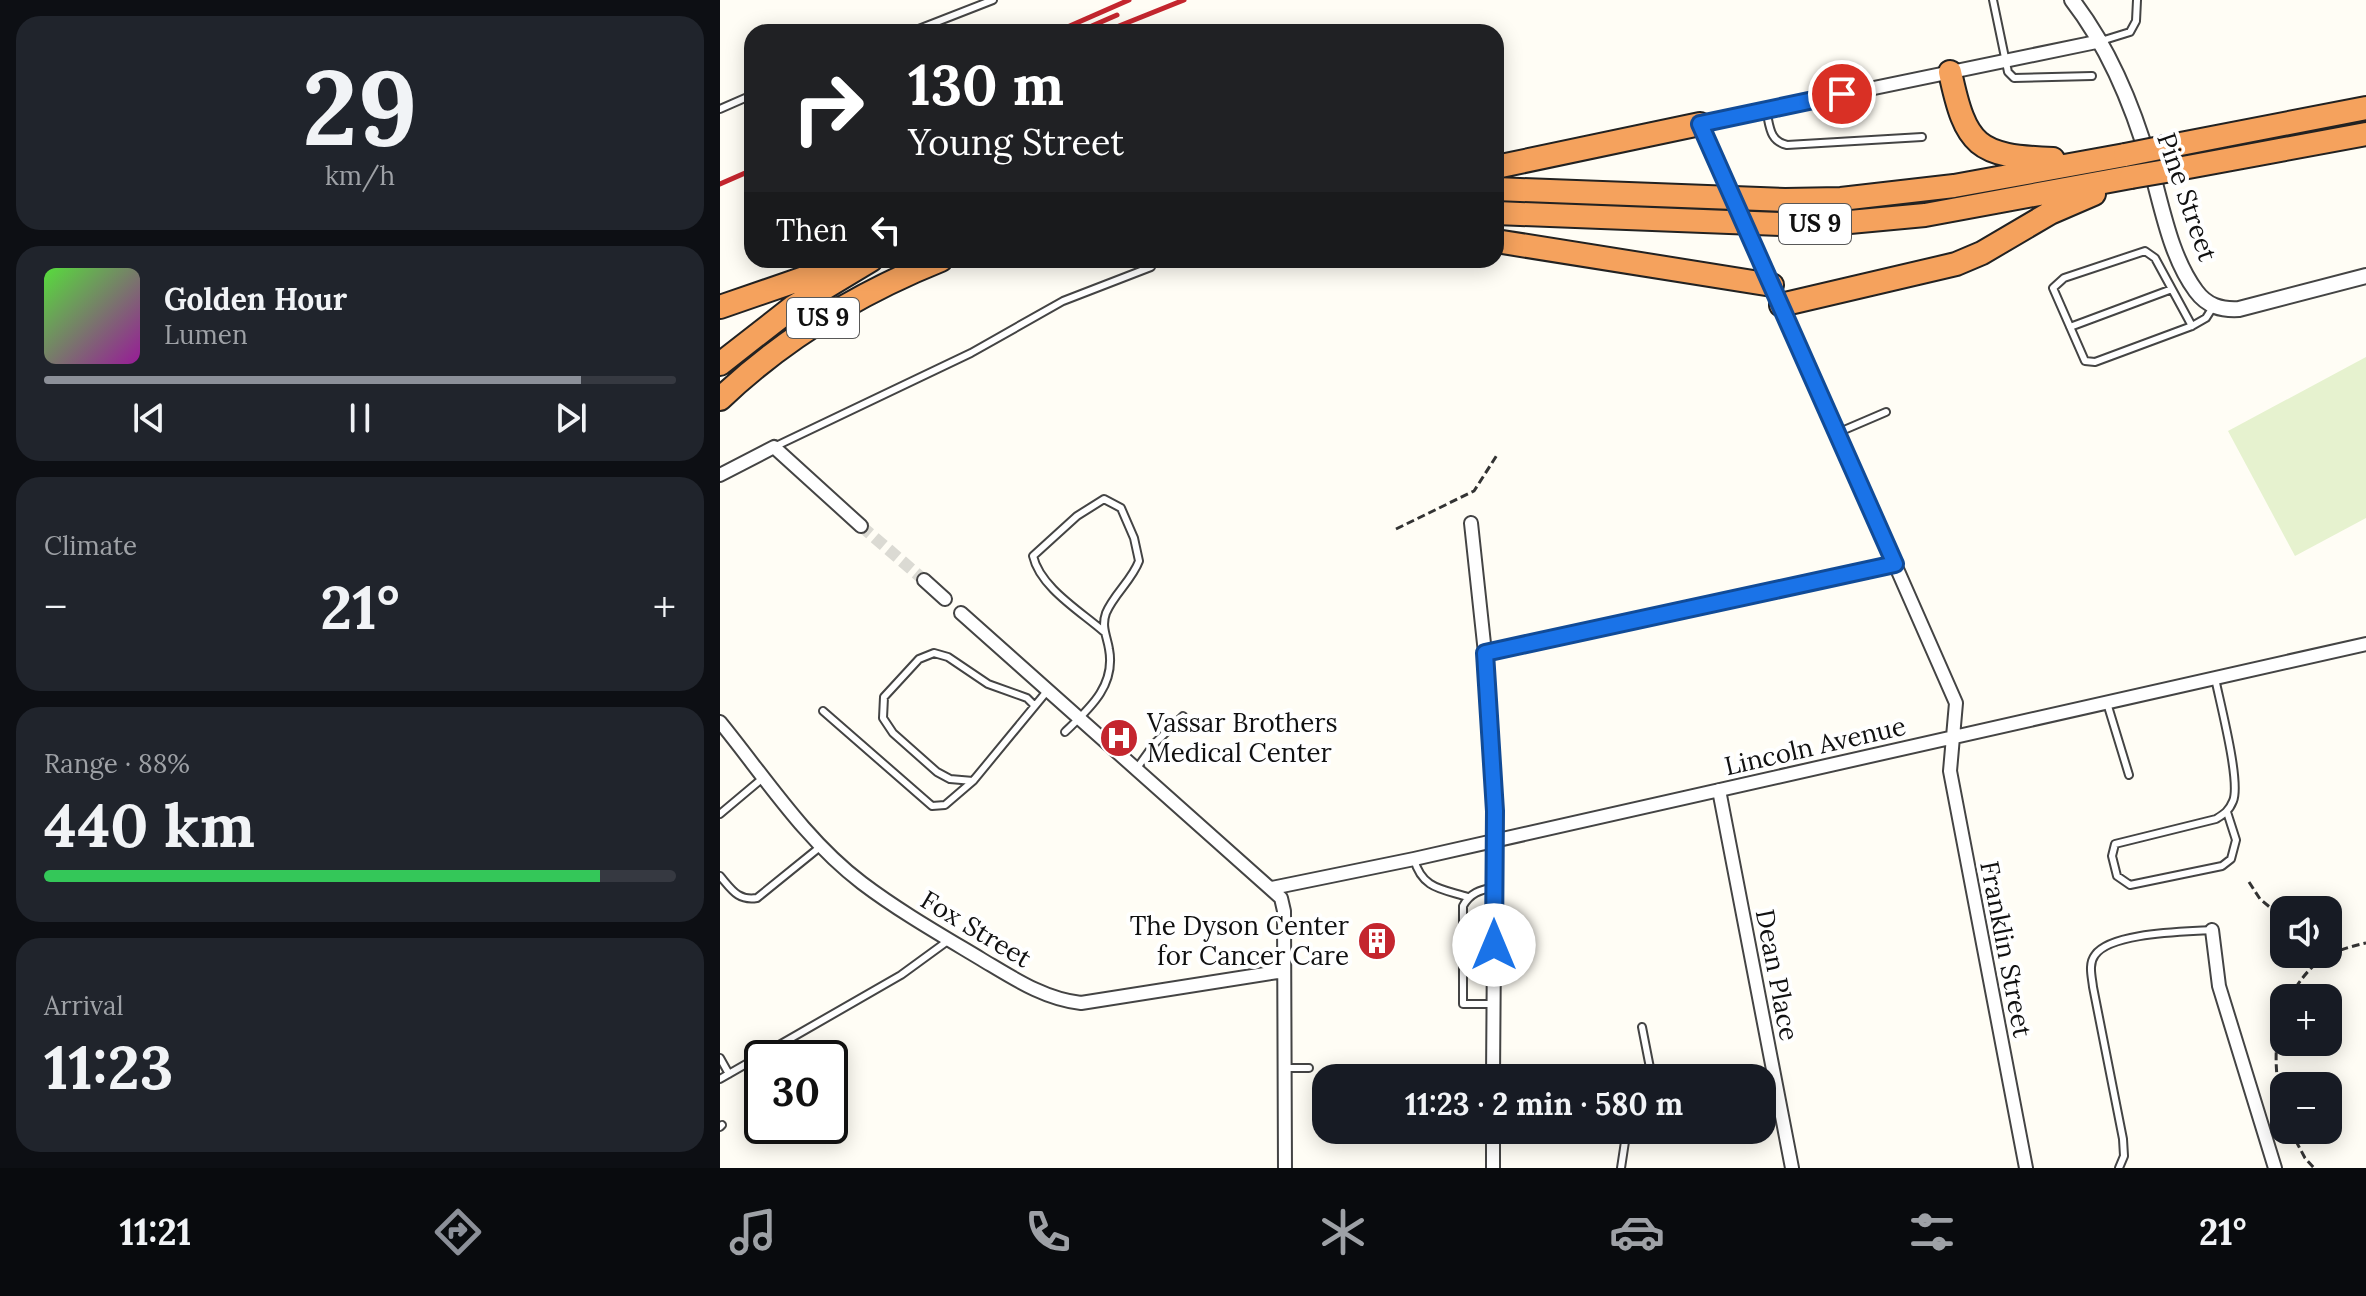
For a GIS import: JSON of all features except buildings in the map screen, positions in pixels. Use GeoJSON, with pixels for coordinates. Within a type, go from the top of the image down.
{"type":"FeatureCollection","features":[{"type":"Feature","properties":{"kind":"highway"},"geometry":{"type":"LineString","coordinates":[[1950,72],[1961,118],[1969,133],[1987,150],[2021,158],[2117,156]]}},
{"type":"Feature","properties":{"kind":"highway","name":"US 9"},"geometry":{"type":"LineString","coordinates":[[1504,189],[1785,200],[1841,199],[1925,191],[2366,108]]}},
{"type":"Feature","properties":{"kind":"highway"},"geometry":{"type":"LineString","coordinates":[[1504,165],[1700,124]]}},
{"type":"Feature","properties":{"kind":"highway","name":"US 9"},"geometry":{"type":"LineString","coordinates":[[1504,213],[1783,224],[1868,221],[1952,211],[2366,134]]}},
{"type":"Feature","properties":{"kind":"highway"},"geometry":{"type":"LineString","coordinates":[[1504,242],[1772,286],[1956,264],[1982,253],[2062,207],[2131,177]]}},
{"type":"Feature","properties":{"kind":"highway"},"geometry":{"type":"LineString","coordinates":[[720,307],[832,268]]}},
{"type":"Feature","properties":{"kind":"highway","name":"US 9"},"geometry":{"type":"LineString","coordinates":[[720,364],[793,307],[858,268]]}},
{"type":"Feature","properties":{"kind":"highway","name":"US 9"},"geometry":{"type":"LineString","coordinates":[[720,399],[776,351],[822,319],[922,268]]}},
{"type":"Feature","properties":{"kind":"street","name":"Pine Street"},"geometry":{"type":"LineString","coordinates":[[2072,0],[2101,41],[2140,131],[2184,268],[2199,295],[2213,306]]}},
{"type":"Feature","properties":{"kind":"street"},"geometry":{"type":"LineString","coordinates":[[1700,124],[2101,41]]}},
{"type":"Feature","properties":{"kind":"street","name":"Franklin Street"},"geometry":{"type":"LineString","coordinates":[[1700,124],[1956,703],[1950,771],[2026,1168]]}},
{"type":"Feature","properties":{"kind":"street"},"geometry":{"type":"LineString","coordinates":[[2213,306],[2249,308],[2366,276]]}},
{"type":"Feature","properties":{"kind":"street"},"geometry":{"type":"LineString","coordinates":[[720,475],[774,447],[861,526]]}},
{"type":"Feature","properties":{"kind":"street"},"geometry":{"type":"LineString","coordinates":[[1471,523],[1485,653],[1495,811],[1493,1064]]}},
{"type":"Feature","properties":{"kind":"street"},"geometry":{"type":"LineString","coordinates":[[1485,653],[1895,564]]}},
{"type":"Feature","properties":{"kind":"street"},"geometry":{"type":"LineString","coordinates":[[924,580],[945,599]]}},
{"type":"Feature","properties":{"kind":"street"},"geometry":{"type":"LineString","coordinates":[[961,613],[1281,898],[1284,911],[1285,1168]]}},
{"type":"Feature","properties":{"kind":"street","name":"Lincoln Avenue"},"geometry":{"type":"LineString","coordinates":[[1272,888],[1414,859],[2366,644]]}},
{"type":"Feature","properties":{"kind":"street","name":"Fox Street"},"geometry":{"type":"LineString","coordinates":[[720,722],[821,846],[861,882],[949,940],[1025,985],[1061,1001],[1075,1002],[1284,971]]}},
{"type":"Feature","properties":{"kind":"street","name":"Dean Place"},"geometry":{"type":"LineString","coordinates":[[1719,790],[1792,1168]]}},
{"type":"Feature","properties":{"kind":"street"},"geometry":{"type":"LineString","coordinates":[[2212,930],[2219,986],[2275,1168]]}},
{"type":"Feature","properties":{"kind":"street"},"geometry":{"type":"LineString","coordinates":[[1493,1144],[1493,1168]]}},
{"type":"Feature","properties":{"kind":"lane"},"geometry":{"type":"LineString","coordinates":[[932,24],[993,0]]}},
{"type":"Feature","properties":{"kind":"lane"},"geometry":{"type":"LineString","coordinates":[[1993,0],[2008,72],[2014,78],[2092,76]]}},
{"type":"Feature","properties":{"kind":"lane"},"geometry":{"type":"LineString","coordinates":[[2101,41],[2123,35],[2134,27],[2137,0]]}},
{"type":"Feature","properties":{"kind":"lane"},"geometry":{"type":"LineString","coordinates":[[720,109],[744,98]]}},
{"type":"Feature","properties":{"kind":"lane"},"geometry":{"type":"LineString","coordinates":[[1766,110],[1772,136],[1778,143],[1787,145],[1922,137]]}},
{"type":"Feature","properties":{"kind":"lane"},"geometry":{"type":"LineString","coordinates":[[2192,326],[2155,258],[2145,251],[2064,278],[2053,288],[2085,361],[2095,362],[2192,326],[2206,318],[2213,306]]}},
{"type":"Feature","properties":{"kind":"lane"},"geometry":{"type":"LineString","coordinates":[[774,447],[980,348],[1063,301],[1148,268]]}},
{"type":"Feature","properties":{"kind":"lane"},"geometry":{"type":"LineString","coordinates":[[2070,327],[2172,289]]}},
{"type":"Feature","properties":{"kind":"lane"},"geometry":{"type":"LineString","coordinates":[[1837,433],[1886,412]]}},
{"type":"Feature","properties":{"kind":"lane"},"geometry":{"type":"LineString","coordinates":[[1065,732],[1103,691],[1111,674],[1109,649],[1103,631],[1105,614],[1139,561],[1134,538],[1121,508],[1104,499],[1077,516],[1033,556],[1036,567],[1055,590],[1103,631]]}},
{"type":"Feature","properties":{"kind":"lane"},"geometry":{"type":"LineString","coordinates":[[973,781],[950,779],[937,772],[893,733],[883,718],[884,697],[919,659],[934,653],[948,657],[988,684],[1027,698],[1034,705]]}},
{"type":"Feature","properties":{"kind":"lane"},"geometry":{"type":"LineString","coordinates":[[2215,678],[2235,787],[2234,799],[2227,812],[2216,819],[2115,844],[2112,856],[2117,876],[2130,885],[2222,866],[2231,859],[2236,840],[2227,812]]}},
{"type":"Feature","properties":{"kind":"lane"},"geometry":{"type":"LineString","coordinates":[[823,711],[932,806],[945,805],[973,781],[1048,690]]}},
{"type":"Feature","properties":{"kind":"lane"},"geometry":{"type":"LineString","coordinates":[[2107,703],[2129,775]]}},
{"type":"Feature","properties":{"kind":"lane"},"geometry":{"type":"LineString","coordinates":[[1137,768],[1155,743],[1183,716]]}},
{"type":"Feature","properties":{"kind":"lane"},"geometry":{"type":"LineString","coordinates":[[720,814],[764,777]]}},
{"type":"Feature","properties":{"kind":"lane"},"geometry":{"type":"LineString","coordinates":[[720,876],[736,896],[745,900],[757,898],[821,846]]}},
{"type":"Feature","properties":{"kind":"lane"},"geometry":{"type":"LineString","coordinates":[[1414,859],[1417,872],[1430,886],[1468,897]]}},
{"type":"Feature","properties":{"kind":"lane"},"geometry":{"type":"LineString","coordinates":[[1463,1015],[1463,906],[1468,897],[1479,890],[1494,887]]}},
{"type":"Feature","properties":{"kind":"lane"},"geometry":{"type":"LineString","coordinates":[[2119,1168],[2124,1156],[2123,1139],[2093,987],[2091,968],[2095,954],[2130,938],[2212,930]]}},
{"type":"Feature","properties":{"kind":"lane"},"geometry":{"type":"LineString","coordinates":[[720,1079],[901,975],[949,940]]}},
{"type":"Feature","properties":{"kind":"lane"},"geometry":{"type":"LineString","coordinates":[[1463,1004],[1494,1004]]}},
{"type":"Feature","properties":{"kind":"lane"},"geometry":{"type":"LineString","coordinates":[[1642,1027],[1649,1064]]}},
{"type":"Feature","properties":{"kind":"lane"},"geometry":{"type":"LineString","coordinates":[[720,1058],[729,1074]]}},
{"type":"Feature","properties":{"kind":"lane"},"geometry":{"type":"LineString","coordinates":[[1285,1068],[1309,1068]]}},
{"type":"Feature","properties":{"kind":"lane"},"geometry":{"type":"LineString","coordinates":[[1776,1109],[1780,1108]]}},
{"type":"Feature","properties":{"kind":"lane"},"geometry":{"type":"LineString","coordinates":[[1621,1168],[1625,1144]]}},
{"type":"Feature","properties":{"kind":"path"},"geometry":{"type":"LineString","coordinates":[[1396,529],[1474,491],[1497,455]]}},
{"type":"Feature","properties":{"kind":"path"},"geometry":{"type":"LineString","coordinates":[[2249,882],[2270,907]]}},
{"type":"Feature","properties":{"kind":"path"},"geometry":{"type":"LineString","coordinates":[[2342,950],[2366,943]]}},
{"type":"Feature","properties":{"kind":"path"},"geometry":{"type":"LineString","coordinates":[[2298,1144],[2314,1168]]}},
{"type":"Feature","properties":{"kind":"green space"},"geometry":{"type":"Polygon","coordinates":[[[2366,357],[2366,518],[2295,556],[2228,431],[2366,357]]]}},
{"type":"Feature","properties":{"kind":"tunnel"},"geometry":{"type":"LineString","coordinates":[[861,526],[924,580]]}},
{"type":"Feature","properties":{"kind":"railway"},"geometry":{"type":"LineString","coordinates":[[1074,24],[1129,0]]}},
{"type":"Feature","properties":{"kind":"railway"},"geometry":{"type":"LineString","coordinates":[[1124,24],[1184,0]]}},
{"type":"Feature","properties":{"kind":"railway"},"geometry":{"type":"LineString","coordinates":[[1096,24],[1117,15]]}},
{"type":"Feature","properties":{"kind":"railway"},"geometry":{"type":"LineString","coordinates":[[720,184],[744,174]]}},
{"type":"Feature","properties":{"kind":"place","name":"Vassar Brothers Medical Center"},"geometry":{"type":"Point","coordinates":[1119,738]}},
{"type":"Feature","properties":{"kind":"place","name":"The Dyson Center for Cancer Care"},"geometry":{"type":"Point","coordinates":[1377,941]}},
{"type":"Feature","properties":{"kind":"route"},"geometry":{"type":"LineString","coordinates":[[1494,945],[1495,811],[1485,653],[1895,564],[1700,124],[1842,94]]}}]}
